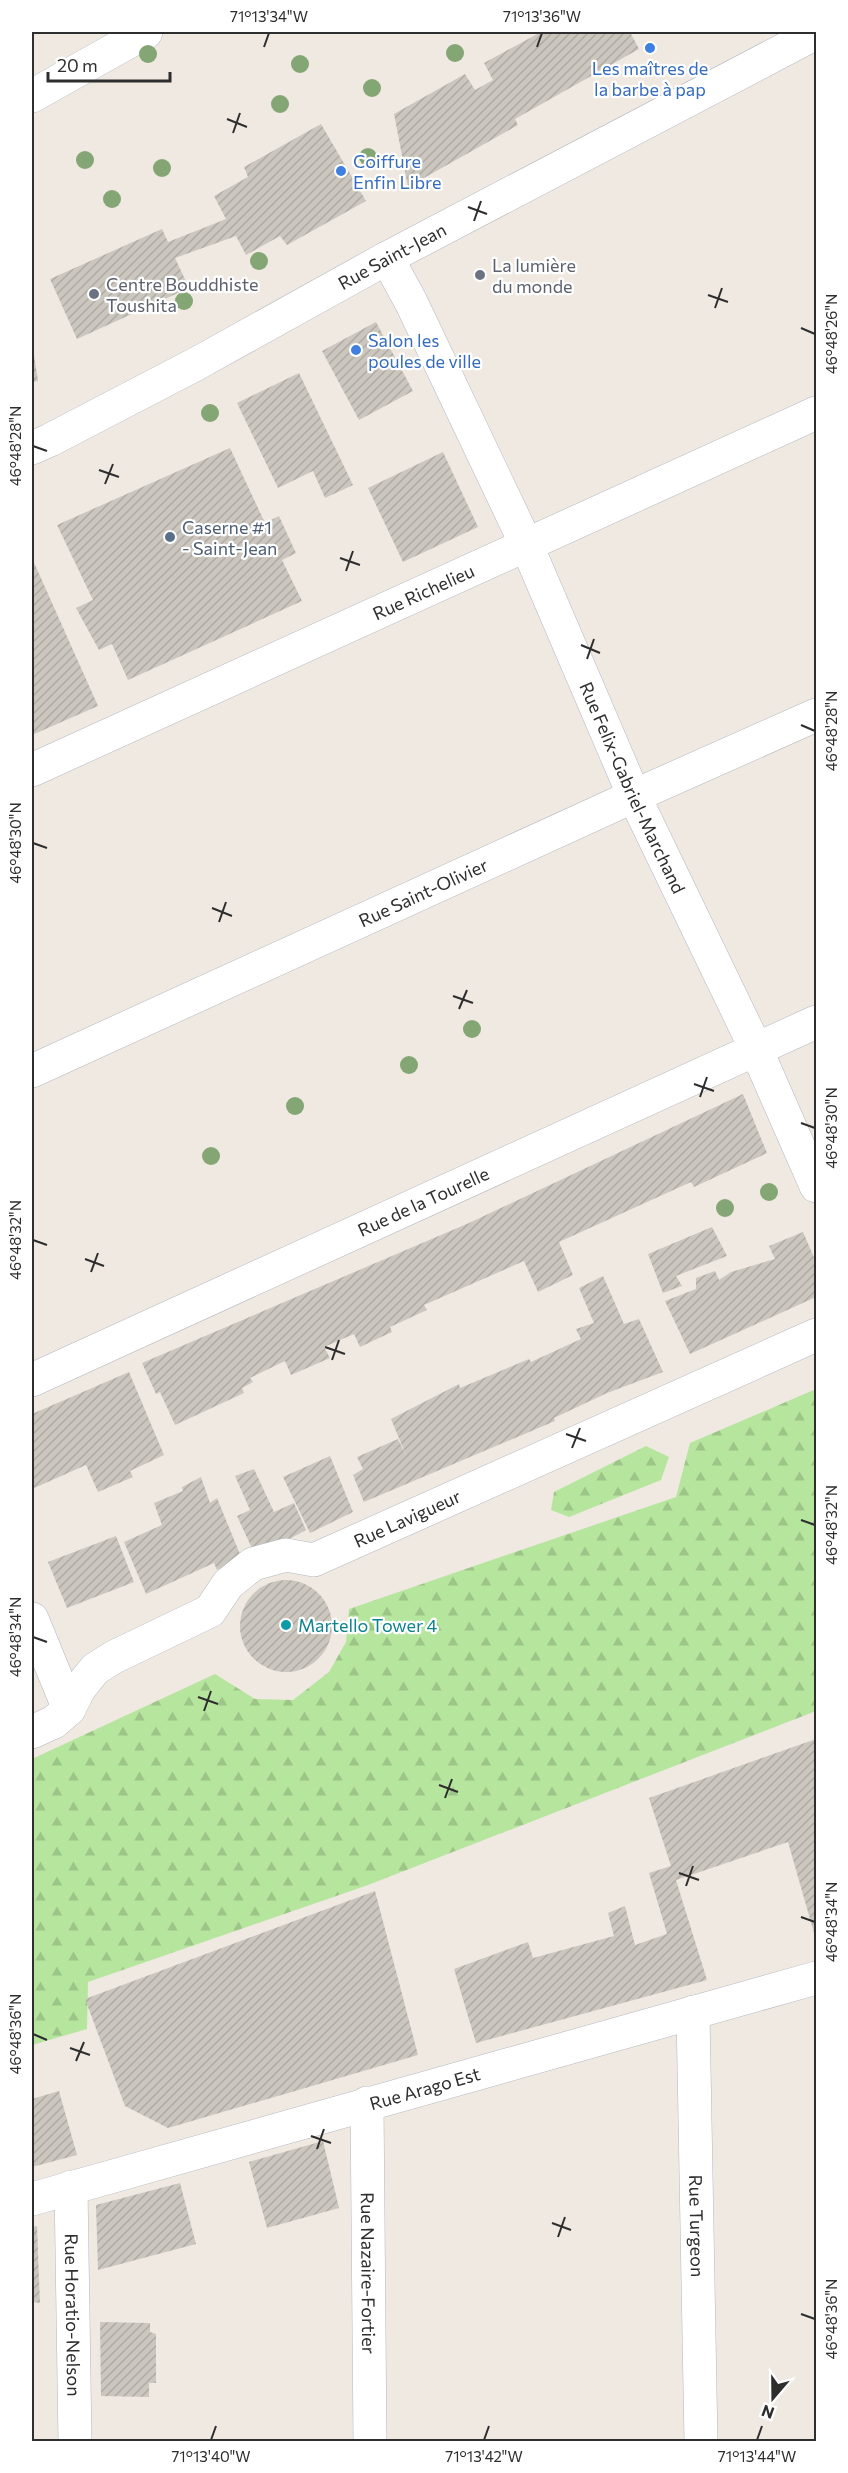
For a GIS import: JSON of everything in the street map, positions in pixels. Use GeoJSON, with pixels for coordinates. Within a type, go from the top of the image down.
{"type":"FeatureCollection","features":[{"type":"Feature","properties":{"kind":"street"},"geometry":{"type":"LineString","coordinates":[[32,96],[146,32]]}},
{"type":"Feature","properties":{"kind":"street","name":"Rue Saint-Jean"},"geometry":{"type":"LineString","coordinates":[[32,448],[185,369],[387,258],[816,33]]}},
{"type":"Feature","properties":{"kind":"street","name":"Rue Felix-Gabriel-Marchand"},"geometry":{"type":"LineString","coordinates":[[387,258],[411,302],[527,546],[634,796],[756,1049],[816,1186]]}},
{"type":"Feature","properties":{"kind":"street","name":"Rue Richelieu"},"geometry":{"type":"LineString","coordinates":[[32,770],[816,413]]}},
{"type":"Feature","properties":{"kind":"street","name":"Rue Saint-Olivier"},"geometry":{"type":"LineString","coordinates":[[32,1071],[816,715]]}},
{"type":"Feature","properties":{"kind":"street","name":"Rue de la Tourelle"},"geometry":{"type":"LineString","coordinates":[[32,1380],[816,1022]]}},
{"type":"Feature","properties":{"kind":"street","name":"Rue Lavigueur"},"geometry":{"type":"LineString","coordinates":[[32,1732],[54,1722],[69,1709],[79,1689],[95,1669],[114,1657],[210,1611],[228,1584],[253,1564],[286,1555],[314,1560],[816,1335]]}},
{"type":"Feature","properties":{"kind":"street"},"geometry":{"type":"LineString","coordinates":[[32,1619],[69,1709]]}},
{"type":"Feature","properties":{"kind":"street","name":"Rue Arago Est"},"geometry":{"type":"LineString","coordinates":[[32,2199],[816,1978]]}},
{"type":"Feature","properties":{"kind":"street","name":"Rue Turgeon"},"geometry":{"type":"LineString","coordinates":[[693,2012],[701,2442]]}},
{"type":"Feature","properties":{"kind":"street","name":"Rue Nazaire-Fortier"},"geometry":{"type":"LineString","coordinates":[[366,2103],[370,2442]]}},
{"type":"Feature","properties":{"kind":"street","name":"Rue Horatio-Nelson"},"geometry":{"type":"LineString","coordinates":[[71,2187],[75,2442]]}},
{"type":"Feature","properties":{"kind":"green space"},"geometry":{"type":"Polygon","coordinates":[[[816,1389],[816,1711],[368,1885],[88,1982],[87,2029],[32,2045],[32,1759],[215,1674],[255,1699],[293,1700],[329,1672],[346,1642],[349,1609],[676,1497],[690,1443],[816,1389]]]}},
{"type":"Feature","properties":{"kind":"green space"},"geometry":{"type":"Polygon","coordinates":[[[646,1446],[669,1457],[661,1480],[569,1517],[551,1510],[554,1492],[646,1446]]]}},
{"type":"Feature","properties":{"kind":"building"},"geometry":{"type":"Polygon","coordinates":[[[541,32],[630,32],[639,49],[515,119],[518,125],[408,187],[394,114],[465,74],[475,90],[493,80],[484,63],[541,32]]]}},
{"type":"Feature","properties":{"kind":"building"},"geometry":{"type":"Polygon","coordinates":[[[321,124],[366,201],[287,245],[280,236],[246,255],[236,236],[175,258],[189,288],[77,339],[50,279],[162,229],[168,242],[226,219],[214,196],[248,177],[244,167],[321,124]]]}},
{"type":"Feature","properties":{"kind":"building"},"geometry":{"type":"Polygon","coordinates":[[[376,322],[413,391],[359,420],[322,351],[376,322]]]}},
{"type":"Feature","properties":{"kind":"building"},"geometry":{"type":"Polygon","coordinates":[[[32,342],[38,381],[32,382],[32,342]]]}},
{"type":"Feature","properties":{"kind":"building"},"geometry":{"type":"Polygon","coordinates":[[[299,373],[353,485],[325,498],[313,471],[278,488],[237,403],[299,373]]]}},
{"type":"Feature","properties":{"kind":"building"},"geometry":{"type":"Polygon","coordinates":[[[230,448],[265,523],[279,516],[296,553],[282,560],[302,601],[128,680],[112,644],[99,650],[76,608],[93,600],[57,525],[230,448]]]}},
{"type":"Feature","properties":{"kind":"building"},"geometry":{"type":"Polygon","coordinates":[[[443,452],[478,527],[403,562],[368,488],[443,452]]]}},
{"type":"Feature","properties":{"kind":"building"},"geometry":{"type":"Polygon","coordinates":[[[32,558],[98,706],[32,735],[32,558]]]}},
{"type":"Feature","properties":{"kind":"building"},"geometry":{"type":"Polygon","coordinates":[[[743,1094],[767,1153],[694,1187],[691,1182],[559,1242],[573,1275],[538,1292],[524,1261],[424,1305],[427,1310],[390,1327],[392,1332],[360,1347],[354,1334],[324,1347],[330,1358],[291,1375],[285,1361],[250,1378],[253,1382],[242,1388],[244,1393],[175,1425],[160,1392],[156,1394],[142,1363],[469,1223],[743,1094]]]}},
{"type":"Feature","properties":{"kind":"building"},"geometry":{"type":"Polygon","coordinates":[[[712,1227],[727,1256],[676,1276],[682,1286],[663,1293],[648,1254],[712,1227]]]}},
{"type":"Feature","properties":{"kind":"building"},"geometry":{"type":"Polygon","coordinates":[[[803,1232],[816,1262],[816,1297],[690,1354],[665,1301],[696,1289],[696,1278],[715,1271],[719,1280],[731,1272],[775,1259],[769,1246],[803,1232]]]}},
{"type":"Feature","properties":{"kind":"building"},"geometry":{"type":"Polygon","coordinates":[[[603,1276],[624,1324],[639,1319],[663,1372],[607,1393],[554,1418],[555,1421],[364,1502],[353,1475],[363,1469],[357,1457],[398,1439],[406,1455],[391,1419],[459,1384],[460,1388],[529,1359],[531,1362],[581,1339],[576,1329],[594,1323],[579,1288],[603,1276]]]}},
{"type":"Feature","properties":{"kind":"building"},"geometry":{"type":"Polygon","coordinates":[[[129,1372],[164,1455],[130,1471],[133,1477],[98,1492],[86,1465],[32,1489],[32,1414],[129,1372]]]}},
{"type":"Feature","properties":{"kind":"building"},"geometry":{"type":"Polygon","coordinates":[[[330,1456],[353,1512],[310,1533],[283,1477],[330,1456]]]}},
{"type":"Feature","properties":{"kind":"building"},"geometry":{"type":"Polygon","coordinates":[[[254,1469],[274,1512],[294,1503],[306,1530],[256,1557],[237,1516],[250,1510],[235,1476],[254,1469]]]}},
{"type":"Feature","properties":{"kind":"building"},"geometry":{"type":"Polygon","coordinates":[[[201,1477],[210,1503],[217,1498],[242,1559],[217,1570],[214,1563],[146,1594],[124,1542],[162,1525],[154,1503],[183,1491],[182,1487],[201,1477]]]}},
{"type":"Feature","properties":{"kind":"building"},"geometry":{"type":"Polygon","coordinates":[[[116,1536],[134,1582],[67,1608],[48,1562],[116,1536]]]}},
{"type":"Feature","properties":{"kind":"building","name":"Martello Tower 4"},"geometry":{"type":"Polygon","coordinates":[[[286,1580],[303,1584],[318,1594],[328,1609],[332,1626],[328,1643],[318,1658],[303,1668],[286,1672],[269,1668],[254,1658],[244,1643],[240,1626],[244,1609],[254,1594],[269,1584],[286,1580]]]}},
{"type":"Feature","properties":{"kind":"building"},"geometry":{"type":"Polygon","coordinates":[[[816,1739],[816,1940],[788,1842],[676,1880],[707,1980],[476,2043],[454,1969],[528,1942],[533,1958],[614,1936],[608,1913],[625,1906],[635,1945],[667,1934],[649,1873],[671,1866],[649,1798],[816,1739]]]}},
{"type":"Feature","properties":{"kind":"building"},"geometry":{"type":"Polygon","coordinates":[[[375,1891],[418,2055],[168,2128],[125,2106],[85,1999],[375,1891]]]}},
{"type":"Feature","properties":{"kind":"building"},"geometry":{"type":"Polygon","coordinates":[[[59,2091],[77,2155],[32,2167],[32,2099],[59,2091]]]}},
{"type":"Feature","properties":{"kind":"building"},"geometry":{"type":"Polygon","coordinates":[[[323,2141],[339,2208],[267,2228],[249,2162],[323,2141]]]}},
{"type":"Feature","properties":{"kind":"building"},"geometry":{"type":"Polygon","coordinates":[[[180,2183],[196,2244],[98,2270],[96,2205],[180,2183]]]}},
{"type":"Feature","properties":{"kind":"building"},"geometry":{"type":"Polygon","coordinates":[[[37,2226],[40,2303],[32,2302],[32,2227],[37,2226]]]}},
{"type":"Feature","properties":{"kind":"building"},"geometry":{"type":"Polygon","coordinates":[[[100,2322],[150,2323],[150,2332],[156,2334],[156,2383],[149,2383],[149,2397],[101,2396],[100,2322]]]}},
{"type":"Feature","properties":{"kind":"place","name":"Les maîtres de la barbe à pap"},"geometry":{"type":"Point","coordinates":[650,48]}},
{"type":"Feature","properties":{"kind":"place","name":"Coiffure Enfin Libre"},"geometry":{"type":"Point","coordinates":[341,171]}},
{"type":"Feature","properties":{"kind":"place","name":"La lumière du monde"},"geometry":{"type":"Point","coordinates":[480,275]}},
{"type":"Feature","properties":{"kind":"place","name":"Centre Bouddhiste Toushita"},"geometry":{"type":"Point","coordinates":[94,294]}},
{"type":"Feature","properties":{"kind":"place","name":"Salon les poules de ville"},"geometry":{"type":"Point","coordinates":[356,350]}},
{"type":"Feature","properties":{"kind":"place","name":"Caserne #1 - Saint-Jean"},"geometry":{"type":"Point","coordinates":[170,537]}},
{"type":"Feature","properties":{"kind":"place","name":"Martello Tower 4"},"geometry":{"type":"Point","coordinates":[286,1625]}}]}
